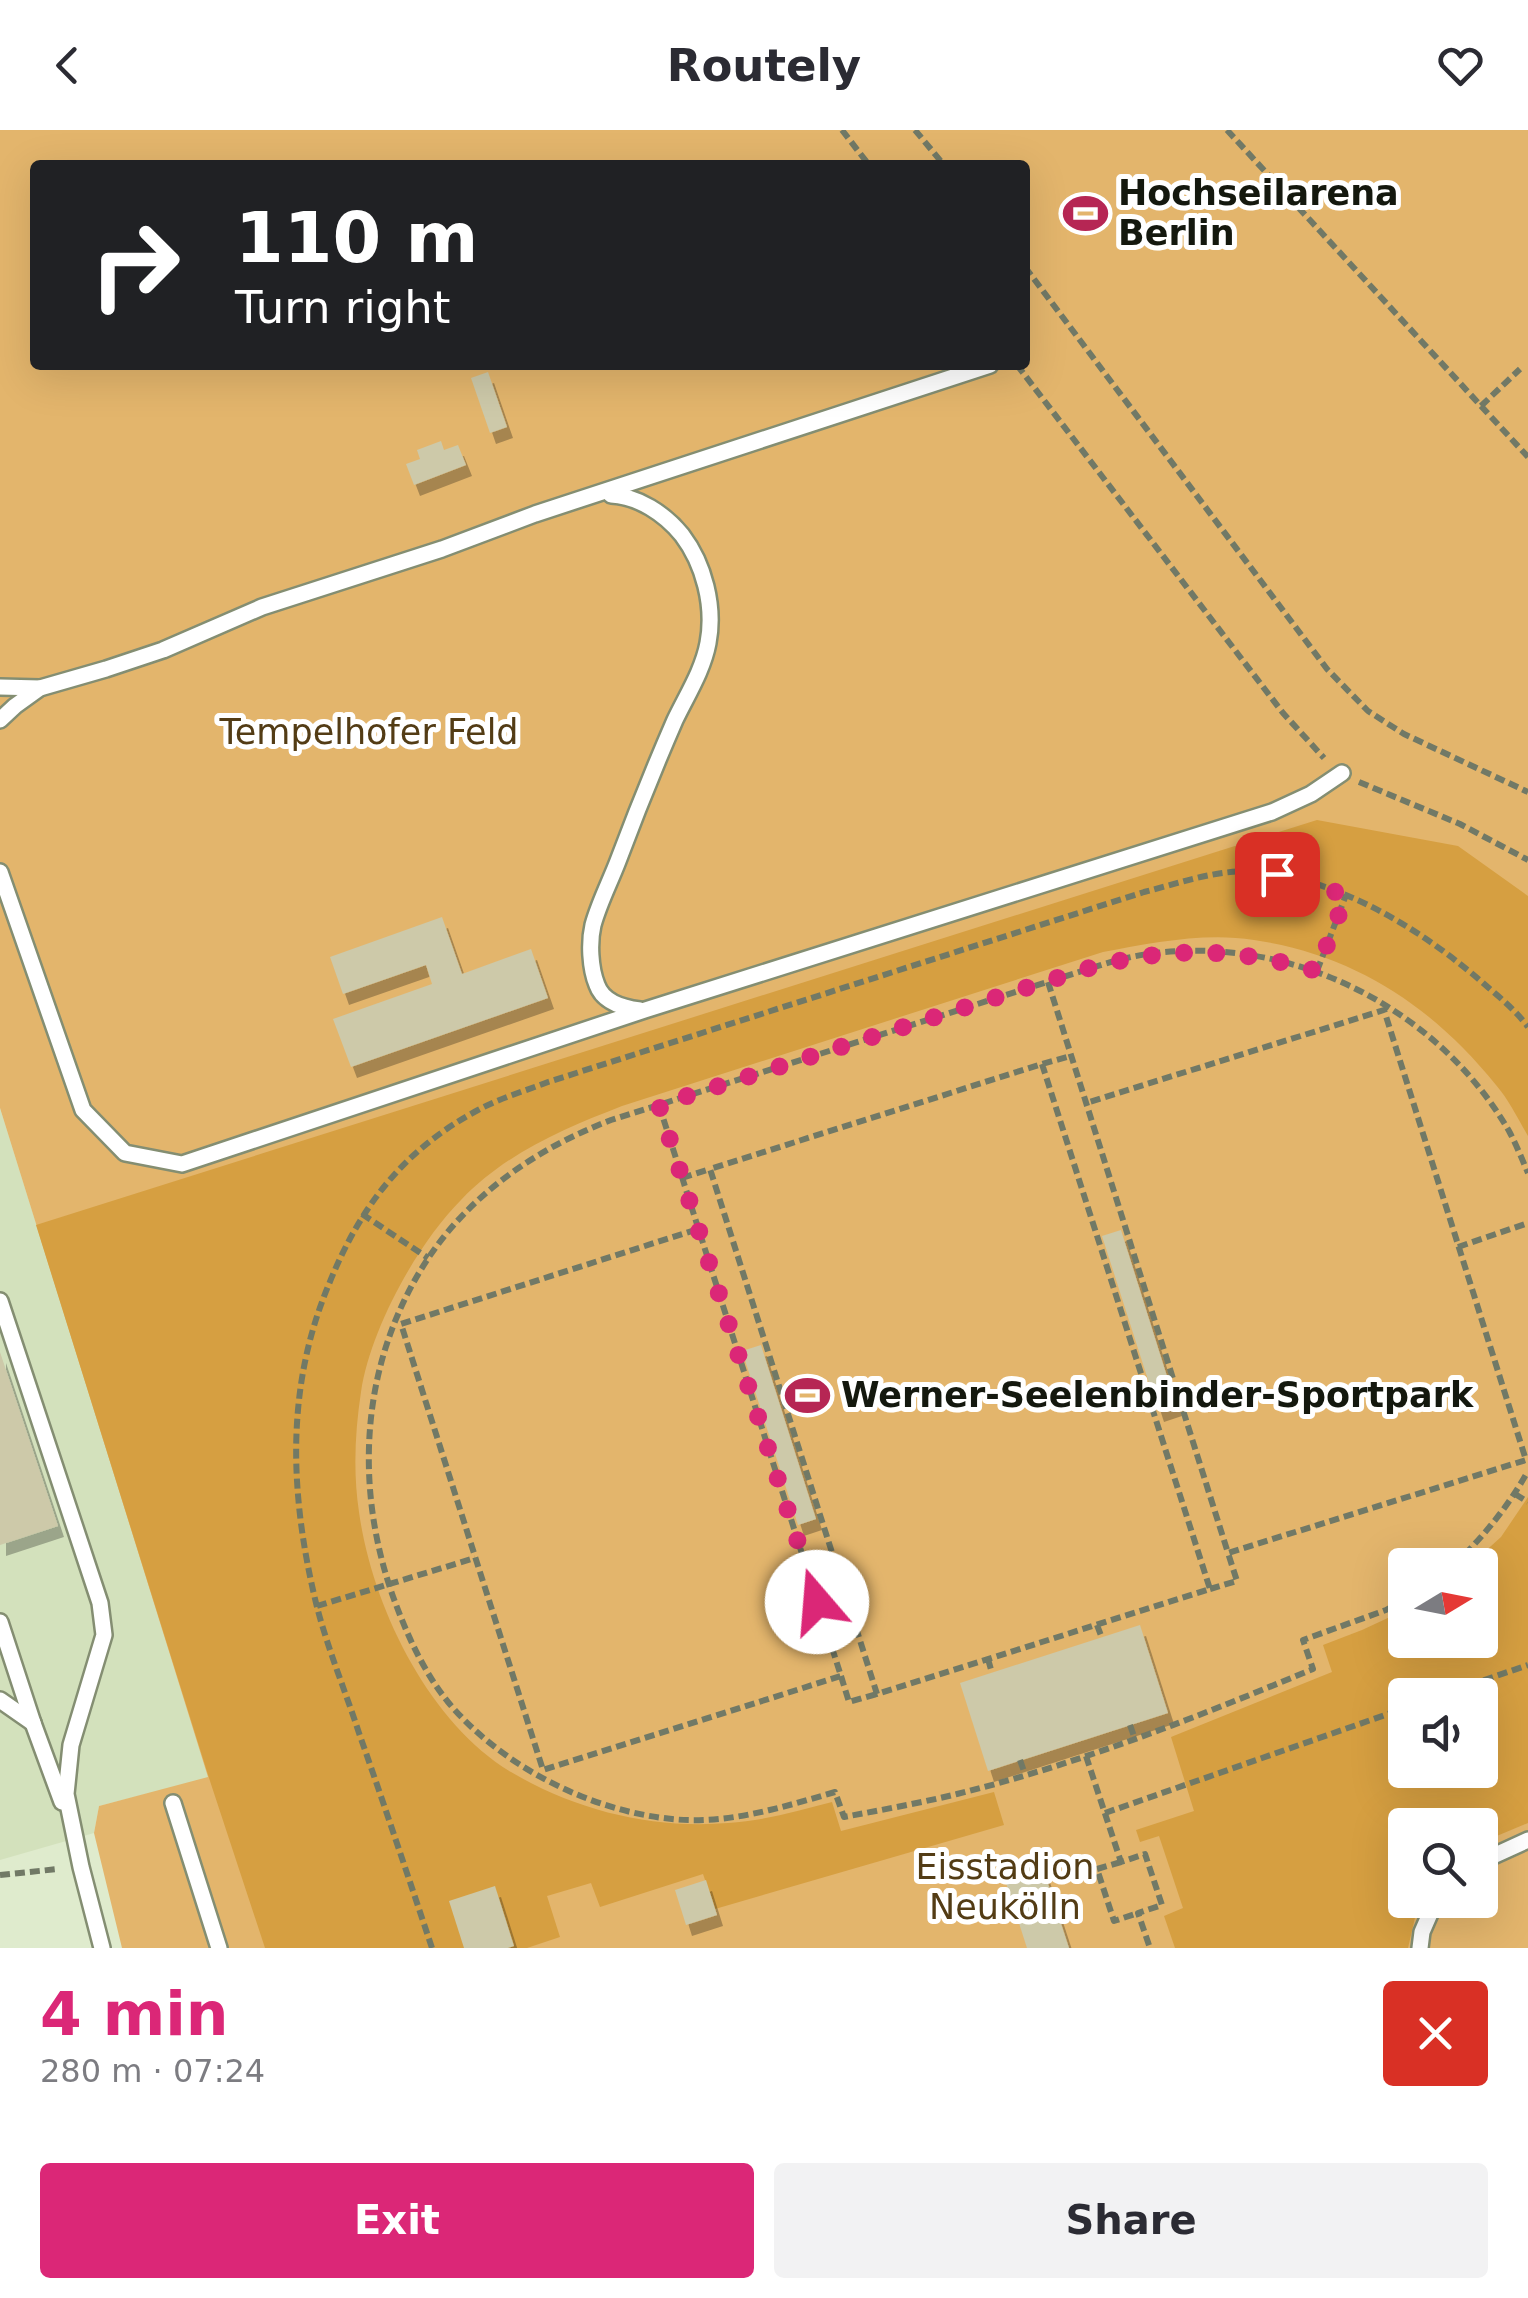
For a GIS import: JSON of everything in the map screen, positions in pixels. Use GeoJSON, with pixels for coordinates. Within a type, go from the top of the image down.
{"type":"FeatureCollection","features":[{"type":"Feature","properties":{"kind":"lane"},"geometry":{"type":"LineString","coordinates":[[0,688],[40,688],[120,664],[262,607],[975,370]]}},
{"type":"Feature","properties":{"kind":"lane"},"geometry":{"type":"LineString","coordinates":[[598,495],[627,496],[649,506],[675,526],[693,550],[704,580],[710,618],[708,644],[700,666],[592,927],[591,960],[598,989],[620,1007],[645,1010]]}},
{"type":"Feature","properties":{"kind":"lane"},"geometry":{"type":"LineString","coordinates":[[0,720],[40,688]]}},
{"type":"Feature","properties":{"kind":"lane"},"geometry":{"type":"LineString","coordinates":[[0,872],[83,1110],[125,1152],[182,1164],[645,1010],[1272,812],[1342,773]]}},
{"type":"Feature","properties":{"kind":"lane"},"geometry":{"type":"LineString","coordinates":[[0,1301],[100,1604],[104,1635],[71,1745],[66,1794],[102,1948]]}},
{"type":"Feature","properties":{"kind":"lane"},"geometry":{"type":"LineString","coordinates":[[0,1622],[32,1723],[76,1838]]}},
{"type":"Feature","properties":{"kind":"lane"},"geometry":{"type":"LineString","coordinates":[[0,1700],[32,1723]]}},
{"type":"Feature","properties":{"kind":"lane"},"geometry":{"type":"LineString","coordinates":[[172,1803],[219,1948]]}},
{"type":"Feature","properties":{"kind":"lane"},"geometry":{"type":"LineString","coordinates":[[1498,1852],[1528,1840]]}},
{"type":"Feature","properties":{"kind":"lane"},"geometry":{"type":"LineString","coordinates":[[1420,1948],[1428,1918]]}},
{"type":"Feature","properties":{"kind":"path"},"geometry":{"type":"LineString","coordinates":[[842,130],[865,160]]}},
{"type":"Feature","properties":{"kind":"path"},"geometry":{"type":"LineString","coordinates":[[915,130],[940,160]]}},
{"type":"Feature","properties":{"kind":"path"},"geometry":{"type":"LineString","coordinates":[[1227,130],[1528,457]]}},
{"type":"Feature","properties":{"kind":"path"},"geometry":{"type":"LineString","coordinates":[[1030,274],[1328,669],[1368,710],[1404,734],[1528,792]]}},
{"type":"Feature","properties":{"kind":"path"},"geometry":{"type":"LineString","coordinates":[[1481,406],[1520,369]]}},
{"type":"Feature","properties":{"kind":"path"},"geometry":{"type":"LineString","coordinates":[[1022,370],[1314,749],[1342,773],[1460,824],[1528,860]]}},
{"type":"Feature","properties":{"kind":"path"},"geometry":{"type":"LineString","coordinates":[[432,1948],[317,1606],[302,1531],[294,1449],[302,1370],[317,1312],[339,1259],[362,1214],[392,1174],[433,1138],[480,1109],[567,1076],[1144,892],[1207,876],[1254,871],[1299,878],[1400,922],[1464,966],[1519,1014],[1528,1027]]}},
{"type":"Feature","properties":{"kind":"path"},"geometry":{"type":"LineString","coordinates":[[1317,971],[1346,896]]}},
{"type":"Feature","properties":{"kind":"path"},"geometry":{"type":"LineString","coordinates":[[1388,1609],[1302,1640],[1312,1668],[1212,1711],[1086,1756],[957,1794],[844,1817],[836,1792],[780,1808],[712,1820],[673,1820],[638,1814],[572,1792],[509,1757],[476,1732],[448,1701],[420,1659],[389,1585],[375,1536],[368,1485],[368,1439],[383,1355],[404,1301],[428,1258],[478,1199],[542,1151],[574,1134],[659,1105],[1129,958],[1188,951],[1235,953],[1317,971],[1358,989],[1422,1030],[1455,1061],[1509,1132],[1528,1173]]}},
{"type":"Feature","properties":{"kind":"path"},"geometry":{"type":"LineString","coordinates":[[659,1105],[849,1702],[1237,1581],[1048,982]]}},
{"type":"Feature","properties":{"kind":"path"},"geometry":{"type":"LineString","coordinates":[[1086,1104],[1386,1008]]}},
{"type":"Feature","properties":{"kind":"path"},"geometry":{"type":"LineString","coordinates":[[1228,1554],[1527,1460],[1386,1008]]}},
{"type":"Feature","properties":{"kind":"path"},"geometry":{"type":"LineString","coordinates":[[682,1178],[1072,1056]]}},
{"type":"Feature","properties":{"kind":"path"},"geometry":{"type":"LineString","coordinates":[[1042,1064],[1210,1589]]}},
{"type":"Feature","properties":{"kind":"path"},"geometry":{"type":"LineString","coordinates":[[710,1169],[877,1694]]}},
{"type":"Feature","properties":{"kind":"path"},"geometry":{"type":"LineString","coordinates":[[362,1214],[428,1258]]}},
{"type":"Feature","properties":{"kind":"path"},"geometry":{"type":"LineString","coordinates":[[1458,1246],[1528,1223]]}},
{"type":"Feature","properties":{"kind":"path"},"geometry":{"type":"LineString","coordinates":[[398,1323],[698,1229]]}},
{"type":"Feature","properties":{"kind":"path"},"geometry":{"type":"LineString","coordinates":[[398,1323],[542,1773]]}},
{"type":"Feature","properties":{"kind":"path"},"geometry":{"type":"LineString","coordinates":[[1471,1548],[1515,1494],[1528,1471]]}},
{"type":"Feature","properties":{"kind":"path"},"geometry":{"type":"LineString","coordinates":[[1515,1494],[1528,1502]]}},
{"type":"Feature","properties":{"kind":"path"},"geometry":{"type":"LineString","coordinates":[[317,1606],[476,1558]]}},
{"type":"Feature","properties":{"kind":"path"},"geometry":{"type":"LineString","coordinates":[[1097,1624],[1102,1638]]}},
{"type":"Feature","properties":{"kind":"path"},"geometry":{"type":"LineString","coordinates":[[988,1659],[992,1673]]}},
{"type":"Feature","properties":{"kind":"path"},"geometry":{"type":"LineString","coordinates":[[1489,1678],[1528,1664]]}},
{"type":"Feature","properties":{"kind":"path"},"geometry":{"type":"LineString","coordinates":[[542,1773],[841,1676]]}},
{"type":"Feature","properties":{"kind":"path"},"geometry":{"type":"LineString","coordinates":[[1105,1812],[1388,1714]]}},
{"type":"Feature","properties":{"kind":"path"},"geometry":{"type":"LineString","coordinates":[[1130,1725],[1135,1739]]}},
{"type":"Feature","properties":{"kind":"path"},"geometry":{"type":"LineString","coordinates":[[1086,1756],[1121,1862]]}},
{"type":"Feature","properties":{"kind":"path"},"geometry":{"type":"LineString","coordinates":[[1020,1760],[1025,1774]]}},
{"type":"Feature","properties":{"kind":"path"},"geometry":{"type":"LineString","coordinates":[[1146,1854],[1162,1905],[1138,1913],[1114,1920],[1097,1869],[1146,1854]]}},
{"type":"Feature","properties":{"kind":"path"},"geometry":{"type":"LineString","coordinates":[[0,1875],[81,1867]]}},
{"type":"Feature","properties":{"kind":"path"},"geometry":{"type":"LineString","coordinates":[[1138,1913],[1150,1948]]}},
{"type":"Feature","properties":{"kind":"shaded area"},"geometry":{"type":"Polygon","coordinates":[[[1317,820],[1458,846],[1528,896],[1528,1136],[1501,1091],[1445,1031],[1389,988],[1358,972],[1291,947],[1235,938],[1178,940],[1103,952],[622,1106],[536,1144],[478,1183],[444,1218],[412,1264],[374,1342],[357,1422],[356,1482],[366,1548],[391,1622],[409,1658],[454,1724],[481,1750],[536,1786],[589,1807],[643,1820],[741,1822],[832,1802],[841,1831],[994,1792],[1004,1825],[715,1909],[703,1874],[600,1907],[591,1883],[547,1896],[560,1937],[527,1948],[265,1948],[36,1225],[1317,820]]]}},
{"type":"Feature","properties":{"kind":"shaded area"},"geometry":{"type":"Polygon","coordinates":[[[0,1108],[209,1778],[99,1806],[94,1833],[0,1860],[0,1108]]]}},
{"type":"Feature","properties":{"kind":"shaded area"},"geometry":{"type":"Polygon","coordinates":[[[1528,1497],[1528,1823],[1498,1836],[1498,1808],[1388,1808],[1388,1918],[1415,1918],[1408,1948],[1175,1948],[1164,1916],[1183,1908],[1159,1836],[1140,1842],[1136,1830],[1194,1811],[1171,1737],[1332,1672],[1323,1645],[1388,1618],[1388,1658],[1498,1658],[1498,1548],[1489,1548],[1528,1497]]]}},
{"type":"Feature","properties":{"kind":"green space"},"geometry":{"type":"Polygon","coordinates":[[[0,130],[1528,130],[1528,1948],[122,1948],[94,1833],[99,1806],[208,1777],[0,1108],[0,130]]]}},
{"type":"Feature","properties":{"kind":"building"},"geometry":{"type":"Polygon","coordinates":[[[488,372],[507,427],[490,433],[471,378],[488,372]]]}},
{"type":"Feature","properties":{"kind":"building"},"geometry":{"type":"Polygon","coordinates":[[[441,441],[444,450],[458,445],[466,465],[414,485],[406,464],[420,459],[417,450],[441,441]]]}},
{"type":"Feature","properties":{"kind":"building"},"geometry":{"type":"Polygon","coordinates":[[[442,917],[462,974],[531,949],[548,998],[351,1067],[333,1019],[432,984],[426,965],[343,994],[330,957],[442,917]]]}},
{"type":"Feature","properties":{"kind":"building"},"geometry":{"type":"Polygon","coordinates":[[[1121,1230],[1176,1405],[1158,1411],[1102,1236],[1121,1230]]]}},
{"type":"Feature","properties":{"kind":"building"},"geometry":{"type":"Polygon","coordinates":[[[761,1345],[816,1519],[798,1525],[742,1351],[761,1345]]]}},
{"type":"Feature","properties":{"kind":"building"},"geometry":{"type":"Polygon","coordinates":[[[0,1352],[58,1526],[0,1545],[0,1352]]]}},
{"type":"Feature","properties":{"kind":"building"},"geometry":{"type":"Polygon","coordinates":[[[1140,1625],[1168,1713],[988,1771],[960,1683],[1140,1625]]]}},
{"type":"Feature","properties":{"kind":"building"},"geometry":{"type":"Polygon","coordinates":[[[1038,1853],[1069,1948],[1027,1948],[1000,1864],[1038,1853]]]}},
{"type":"Feature","properties":{"kind":"building"},"geometry":{"type":"Polygon","coordinates":[[[706,1880],[717,1915],[686,1925],[675,1890],[706,1880]]]}},
{"type":"Feature","properties":{"kind":"building"},"geometry":{"type":"Polygon","coordinates":[[[495,1886],[514,1946],[464,1948],[449,1901],[495,1886]]]}},
{"type":"Feature","properties":{"kind":"place","name":"Hochseilarena Berlin"},"geometry":{"type":"Point","coordinates":[1085,213]}},
{"type":"Feature","properties":{"kind":"place","name":"Werner-Seelenbinder-Sportpark"},"geometry":{"type":"Point","coordinates":[808,1395]}},
{"type":"Feature","properties":{"kind":"route"},"geometry":{"type":"LineString","coordinates":[[817,1602],[659,1105],[1082,970],[1148,954],[1235,953],[1317,971],[1346,896],[1277,874]]}},
{"type":"Feature","properties":{"kind":"park label","name":"Tempelhofer Feld"},"geometry":{"type":"Point","coordinates":[369,732]}},
{"type":"Feature","properties":{"kind":"park label","name":"Eisstadion Neukölln"},"geometry":{"type":"Point","coordinates":[1005,1887]}}]}
